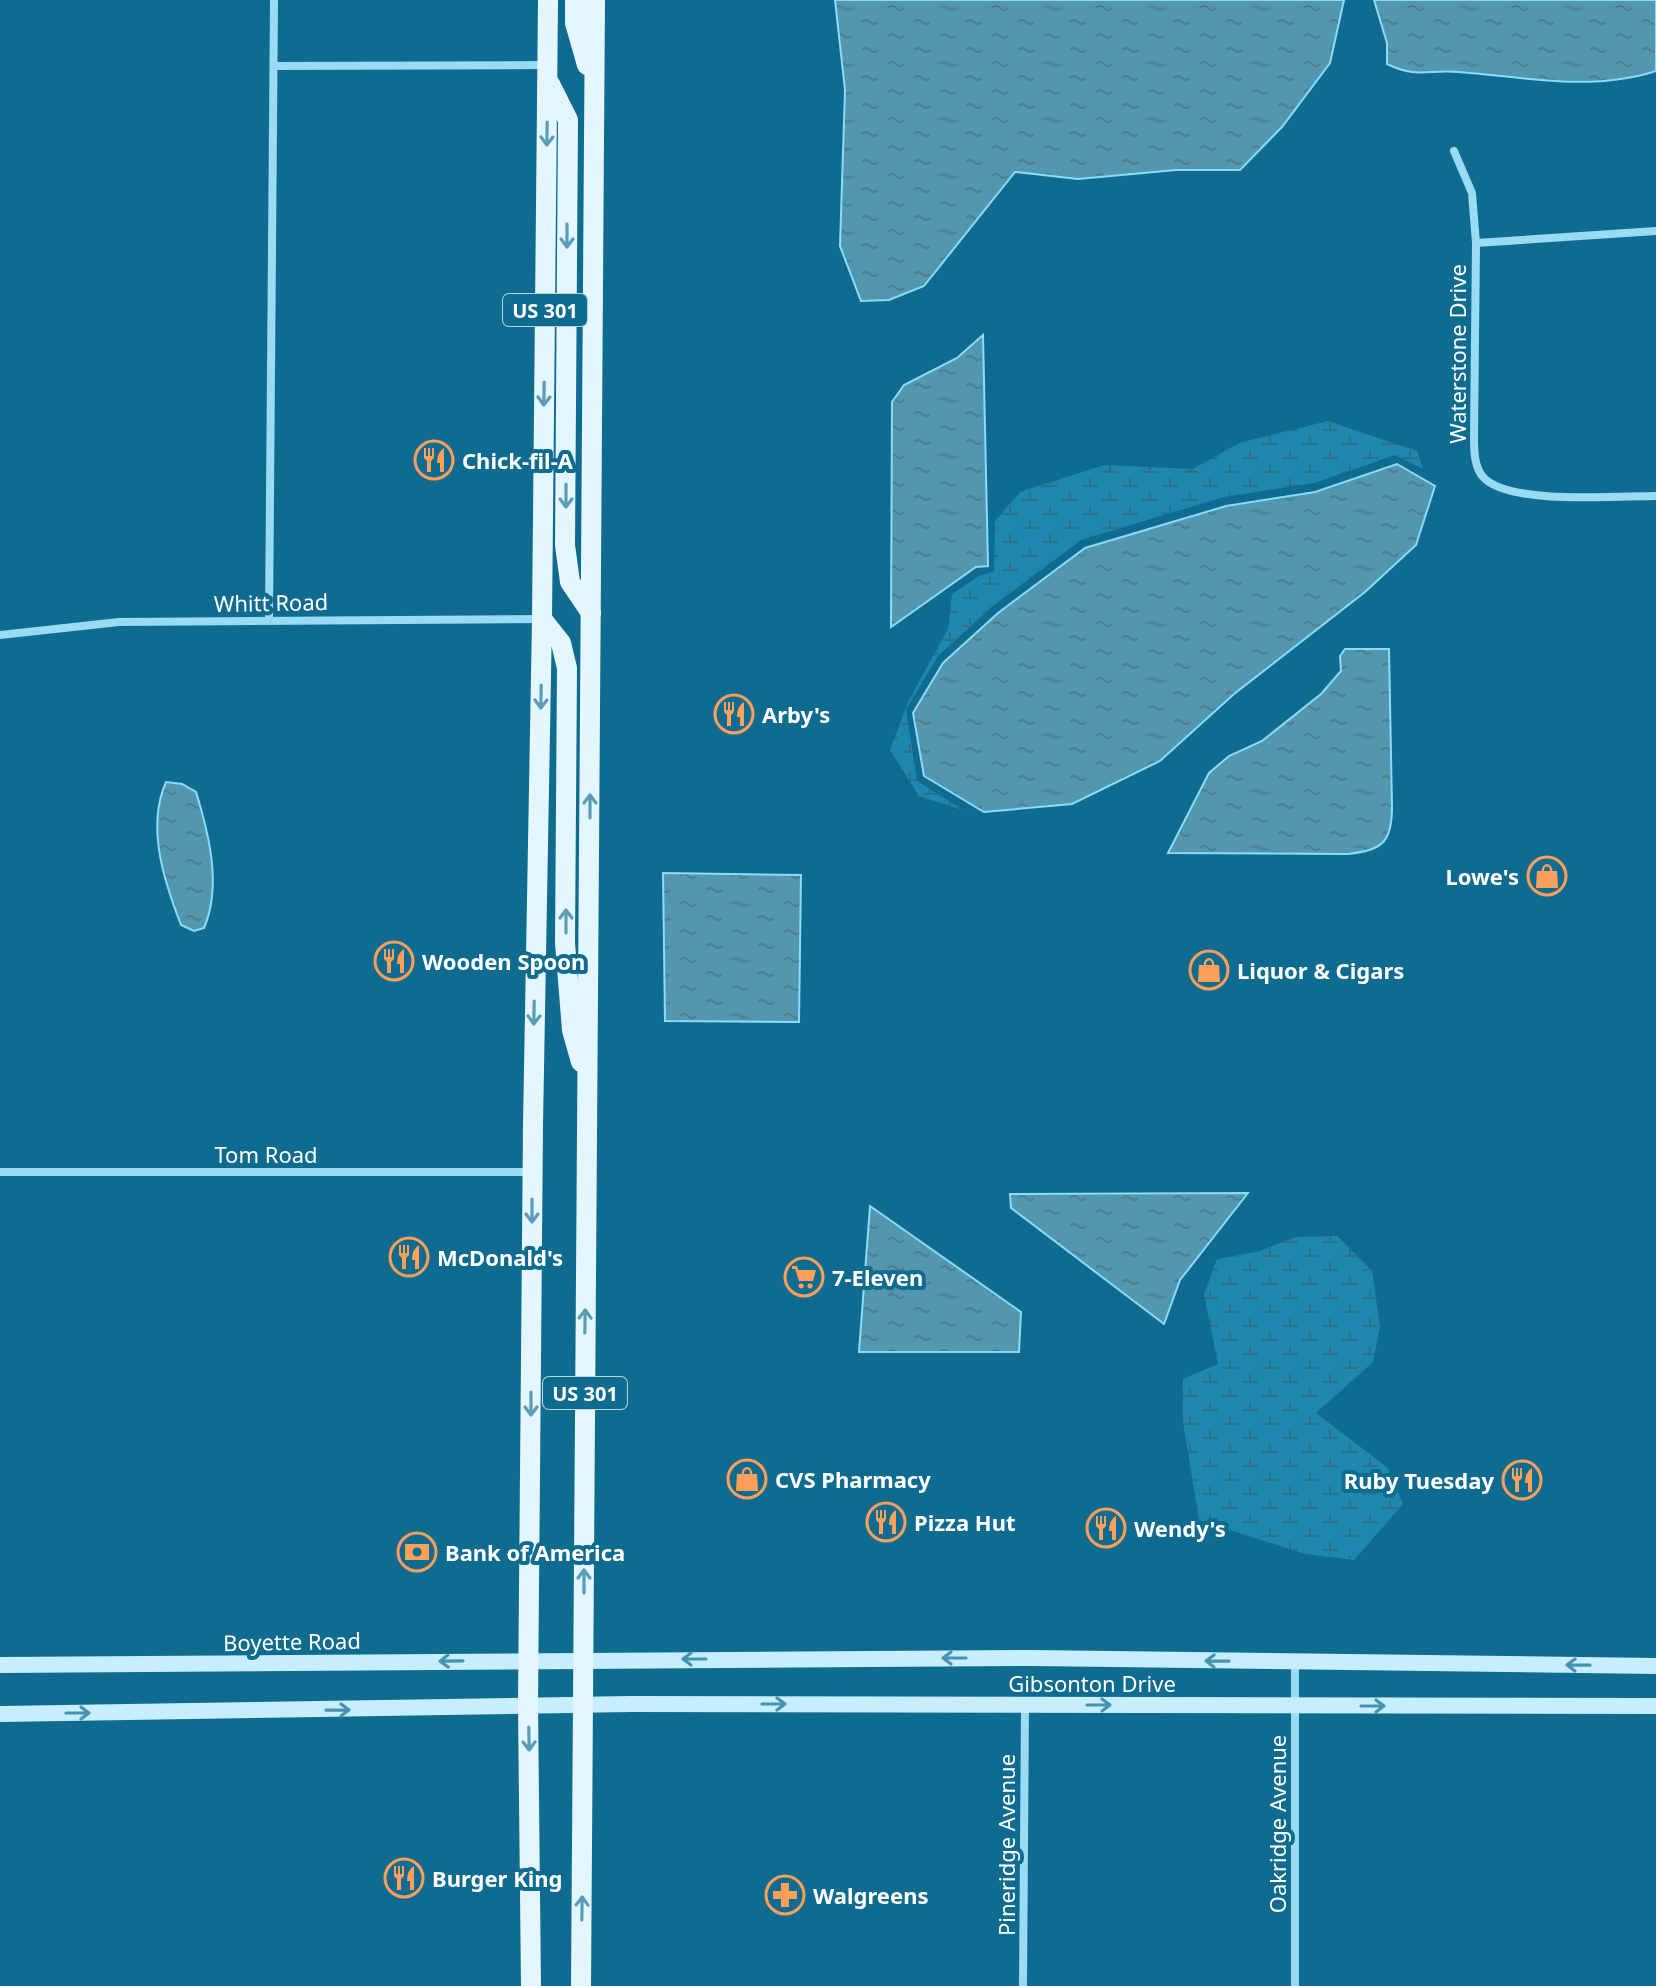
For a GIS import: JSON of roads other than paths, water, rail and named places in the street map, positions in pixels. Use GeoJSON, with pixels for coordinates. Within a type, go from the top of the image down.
{"type":"FeatureCollection","features":[{"type":"Feature","properties":{"kind":"main road","name":"US 301"},"geometry":{"type":"LineString","coordinates":[[531,1986],[528,1706],[532,1172],[542,619],[548,0]]}},
{"type":"Feature","properties":{"kind":"main road"},"geometry":{"type":"LineString","coordinates":[[575,0],[575,23],[593,88]]}},
{"type":"Feature","properties":{"kind":"main road","name":"US 301"},"geometry":{"type":"LineString","coordinates":[[581,1986],[595,0]]}},
{"type":"Feature","properties":{"kind":"main road"},"geometry":{"type":"LineString","coordinates":[[547,72],[568,120],[565,545],[570,582],[591,613]]}},
{"type":"Feature","properties":{"kind":"main road"},"geometry":{"type":"LineString","coordinates":[[542,619],[561,643],[567,668],[565,943],[572,1030],[587,1080]]}},
{"type":"Feature","properties":{"kind":"main road","name":"Boyette Road"},"geometry":{"type":"LineString","coordinates":[[0,1665],[584,1659]]}},
{"type":"Feature","properties":{"kind":"main road","name":"Gibsonton Drive"},"geometry":{"type":"LineString","coordinates":[[584,1659],[1656,1666]]}},
{"type":"Feature","properties":{"kind":"main road"},"geometry":{"type":"LineString","coordinates":[[0,1714],[528,1706]]}},
{"type":"Feature","properties":{"kind":"main road","name":"Gibsonton Drive"},"geometry":{"type":"LineString","coordinates":[[528,1706],[1656,1706]]}},
{"type":"Feature","properties":{"kind":"street"},"geometry":{"type":"LineString","coordinates":[[269,620],[274,0]]}},
{"type":"Feature","properties":{"kind":"street"},"geometry":{"type":"LineString","coordinates":[[274,66],[547,72]]}},
{"type":"Feature","properties":{"kind":"street","name":"Waterstone Drive"},"geometry":{"type":"LineString","coordinates":[[1454,151],[1472,193],[1476,243],[1474,437],[1475,458],[1481,476],[1496,488],[1519,493],[1656,496]]}},
{"type":"Feature","properties":{"kind":"street"},"geometry":{"type":"LineString","coordinates":[[1476,243],[1656,231]]}},
{"type":"Feature","properties":{"kind":"street","name":"Whitt Road"},"geometry":{"type":"LineString","coordinates":[[0,635],[119,622],[542,619]]}},
{"type":"Feature","properties":{"kind":"street","name":"Tom Road"},"geometry":{"type":"LineString","coordinates":[[0,1172],[532,1172]]}},
{"type":"Feature","properties":{"kind":"street","name":"Oakridge Avenue"},"geometry":{"type":"LineString","coordinates":[[1295,1662],[1295,1986]]}},
{"type":"Feature","properties":{"kind":"street","name":"Pineridge Avenue"},"geometry":{"type":"LineString","coordinates":[[1023,1986],[1025,1704]]}},
{"type":"Feature","properties":{"kind":"water"},"geometry":{"type":"Polygon","coordinates":[[[835,0],[1344,0],[1330,63],[1282,127],[1240,170],[1176,170],[1078,179],[1015,172],[924,286],[889,300],[861,301],[840,246],[845,90],[835,0]]]}},
{"type":"Feature","properties":{"kind":"water"},"geometry":{"type":"Polygon","coordinates":[[[1374,0],[1656,0],[1656,71],[1608,81],[1583,82],[1398,69],[1387,64],[1387,43],[1374,0]]]}},
{"type":"Feature","properties":{"kind":"water"},"geometry":{"type":"Polygon","coordinates":[[[983,335],[988,566],[976,567],[891,627],[892,402],[904,385],[957,358],[983,335]]]}},
{"type":"Feature","properties":{"kind":"water"},"geometry":{"type":"Polygon","coordinates":[[[1397,464],[1435,486],[1416,545],[1365,592],[1234,694],[1160,761],[1072,804],[984,812],[924,776],[913,713],[943,663],[998,613],[1085,548],[1226,506],[1315,492],[1397,464]]]}},
{"type":"Feature","properties":{"kind":"water"},"geometry":{"type":"Polygon","coordinates":[[[1345,649],[1389,649],[1392,819],[1383,842],[1369,850],[1348,854],[1168,853],[1209,773],[1229,756],[1262,741],[1321,694],[1341,671],[1340,656],[1345,649]]]}},
{"type":"Feature","properties":{"kind":"water"},"geometry":{"type":"Polygon","coordinates":[[[166,782],[182,784],[196,792],[209,842],[212,895],[204,928],[194,931],[181,925],[160,854],[158,817],[166,782]]]}},
{"type":"Feature","properties":{"kind":"water"},"geometry":{"type":"Polygon","coordinates":[[[663,873],[801,875],[799,1022],[665,1021],[663,873]]]}},
{"type":"Feature","properties":{"kind":"water"},"geometry":{"type":"Polygon","coordinates":[[[1248,1193],[1180,1280],[1164,1324],[1011,1208],[1010,1194],[1248,1193]]]}},
{"type":"Feature","properties":{"kind":"water"},"geometry":{"type":"Polygon","coordinates":[[[870,1206],[1021,1312],[1019,1352],[859,1352],[870,1206]]]}},
{"type":"Feature","properties":{"kind":"place","name":"Chick-fil-A"},"geometry":{"type":"Point","coordinates":[434,460]}},
{"type":"Feature","properties":{"kind":"place","name":"Arby's"},"geometry":{"type":"Point","coordinates":[734,714]}},
{"type":"Feature","properties":{"kind":"place","name":"Lowe's"},"geometry":{"type":"Point","coordinates":[1547,876]}},
{"type":"Feature","properties":{"kind":"place","name":"Wooden Spoon"},"geometry":{"type":"Point","coordinates":[394,961]}},
{"type":"Feature","properties":{"kind":"place","name":"Liquor & Cigars"},"geometry":{"type":"Point","coordinates":[1209,970]}},
{"type":"Feature","properties":{"kind":"place","name":"McDonald's"},"geometry":{"type":"Point","coordinates":[409,1257]}},
{"type":"Feature","properties":{"kind":"place","name":"7-Eleven"},"geometry":{"type":"Point","coordinates":[804,1277]}},
{"type":"Feature","properties":{"kind":"place","name":"CVS Pharmacy"},"geometry":{"type":"Point","coordinates":[747,1479]}},
{"type":"Feature","properties":{"kind":"place","name":"Ruby Tuesday"},"geometry":{"type":"Point","coordinates":[1522,1480]}},
{"type":"Feature","properties":{"kind":"place","name":"Pizza Hut"},"geometry":{"type":"Point","coordinates":[886,1522]}},
{"type":"Feature","properties":{"kind":"place","name":"Wendy's"},"geometry":{"type":"Point","coordinates":[1106,1528]}},
{"type":"Feature","properties":{"kind":"place","name":"Bank of America"},"geometry":{"type":"Point","coordinates":[417,1552]}},
{"type":"Feature","properties":{"kind":"place","name":"Burger King"},"geometry":{"type":"Point","coordinates":[404,1878]}},
{"type":"Feature","properties":{"kind":"place","name":"Walgreens"},"geometry":{"type":"Point","coordinates":[785,1895]}}]}
